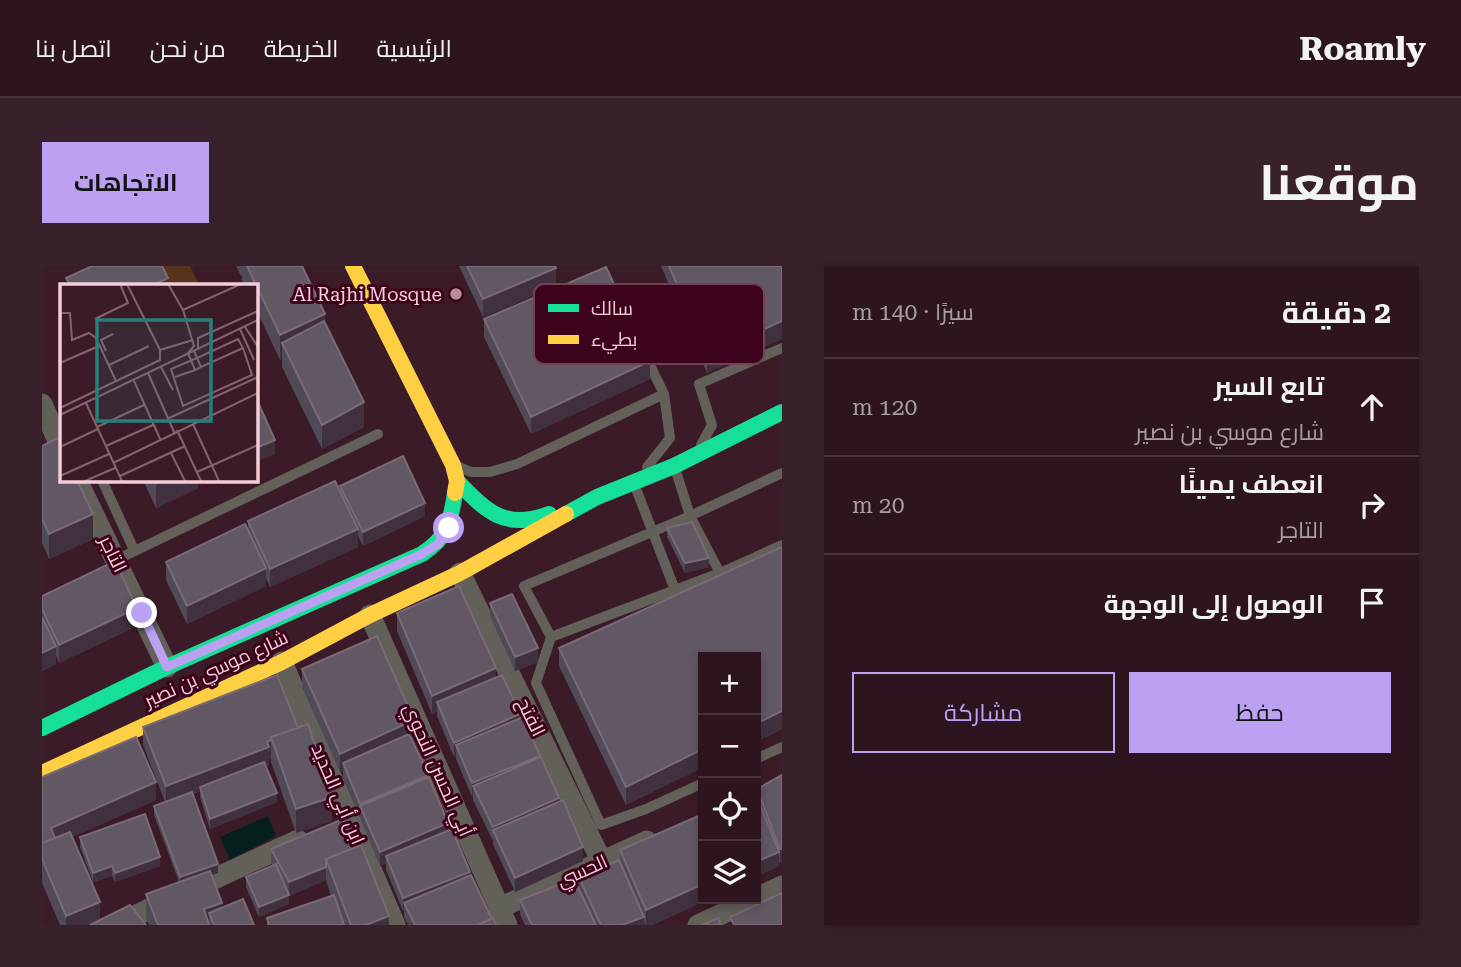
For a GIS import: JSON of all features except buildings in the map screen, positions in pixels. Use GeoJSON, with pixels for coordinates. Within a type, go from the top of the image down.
{"type":"FeatureCollection","features":[{"type":"Feature","properties":{"kind":"street"},"geometry":{"type":"LineString","coordinates":[[353,266],[453,465],[457,481],[482,507],[499,519],[537,520],[597,497]]}},
{"type":"Feature","properties":{"kind":"street"},"geometry":{"type":"LineString","coordinates":[[42,404],[53,443]]}},
{"type":"Feature","properties":{"kind":"street","name":"شارع موسي بن نصير"},"geometry":{"type":"LineString","coordinates":[[42,773],[282,662],[370,615],[460,573],[597,497],[674,466],[782,412]]}},
{"type":"Feature","properties":{"kind":"street","name":"التاجر"},"geometry":{"type":"LineString","coordinates":[[78,481],[125,555],[167,667]]}},
{"type":"Feature","properties":{"kind":"street","name":"شارع موسي بن نصير"},"geometry":{"type":"LineString","coordinates":[[42,728],[167,667],[422,554],[438,544],[449,528],[457,481]]}},
{"type":"Feature","properties":{"kind":"street","name":"الفتح"},"geometry":{"type":"LineString","coordinates":[[460,573],[602,862]]}},
{"type":"Feature","properties":{"kind":"street","name":"أبي الحسن النحوي"},"geometry":{"type":"LineString","coordinates":[[370,615],[503,917]]}},
{"type":"Feature","properties":{"kind":"street","name":"ابن أبي الحديد"},"geometry":{"type":"LineString","coordinates":[[282,662],[342,820],[395,925]]}},
{"type":"Feature","properties":{"kind":"street","name":"الحسي"},"geometry":{"type":"LineString","coordinates":[[503,917],[602,862],[669,830]]}},
{"type":"Feature","properties":{"kind":"street"},"geometry":{"type":"LineString","coordinates":[[115,925],[311,834]]}},
{"type":"Feature","properties":{"kind":"street"},"geometry":{"type":"LineString","coordinates":[[761,895],[782,886]]}},
{"type":"Feature","properties":{"kind":"street"},"geometry":{"type":"LineString","coordinates":[[698,925],[742,904]]}},
{"type":"Feature","properties":{"kind":"lane"},"geometry":{"type":"LineString","coordinates":[[764,356],[782,348]]}},
{"type":"Feature","properties":{"kind":"lane"},"geometry":{"type":"LineString","coordinates":[[649,364],[663,394],[670,439],[634,482],[676,590]]}},
{"type":"Feature","properties":{"kind":"lane"},"geometry":{"type":"LineString","coordinates":[[696,454],[712,425],[699,384],[745,364]]}},
{"type":"Feature","properties":{"kind":"lane"},"geometry":{"type":"LineString","coordinates":[[453,465],[471,472],[490,472],[517,464],[663,394]]}},
{"type":"Feature","properties":{"kind":"lane"},"geometry":{"type":"LineString","coordinates":[[102,481],[125,555],[378,434]]}},
{"type":"Feature","properties":{"kind":"lane"},"geometry":{"type":"LineString","coordinates":[[674,466],[690,516],[720,573]]}},
{"type":"Feature","properties":{"kind":"lane"},"geometry":{"type":"LineString","coordinates":[[698,785],[646,809],[601,825],[536,683],[551,637],[524,586],[652,533],[782,473]]}},
{"type":"Feature","properties":{"kind":"lane"},"geometry":{"type":"LineString","coordinates":[[551,637],[720,573],[782,545]]}},
{"type":"Feature","properties":{"kind":"lane"},"geometry":{"type":"LineString","coordinates":[[761,757],[782,747]]}},
{"type":"Feature","properties":{"kind":"shaded area"},"geometry":{"type":"Polygon","coordinates":[[[164,266],[190,266],[198,282],[164,284],[160,276],[164,266]]]}},
{"type":"Feature","properties":{"kind":"shaded area"},"geometry":{"type":"Polygon","coordinates":[[[268,816],[276,836],[230,860],[220,837],[268,816]]]}},
{"type":"Feature","properties":{"kind":"traffic: fast"},"geometry":{"type":"LineString","coordinates":[[566,514],[597,497],[674,466],[782,412]]}},
{"type":"Feature","properties":{"kind":"traffic: fast"},"geometry":{"type":"LineString","coordinates":[[457,481],[487,509],[508,519],[534,519],[549,514]]}},
{"type":"Feature","properties":{"kind":"traffic: fast"},"geometry":{"type":"LineString","coordinates":[[42,728],[167,667],[422,554],[438,541],[447,528],[455,493]]}},
{"type":"Feature","properties":{"kind":"traffic: slow"},"geometry":{"type":"LineString","coordinates":[[353,266],[453,465],[457,481],[455,493]]}},
{"type":"Feature","properties":{"kind":"traffic: slow"},"geometry":{"type":"LineString","coordinates":[[42,773],[282,662],[370,615],[460,573],[566,514]]}},
{"type":"Feature","properties":{"kind":"place","name":"Al Rajhi Mosque"},"geometry":{"type":"Point","coordinates":[456,294]}},
{"type":"Feature","properties":{"kind":"route"},"geometry":{"type":"LineString","coordinates":[[142,613],[167,667],[422,554],[438,544],[449,528]]}}]}
